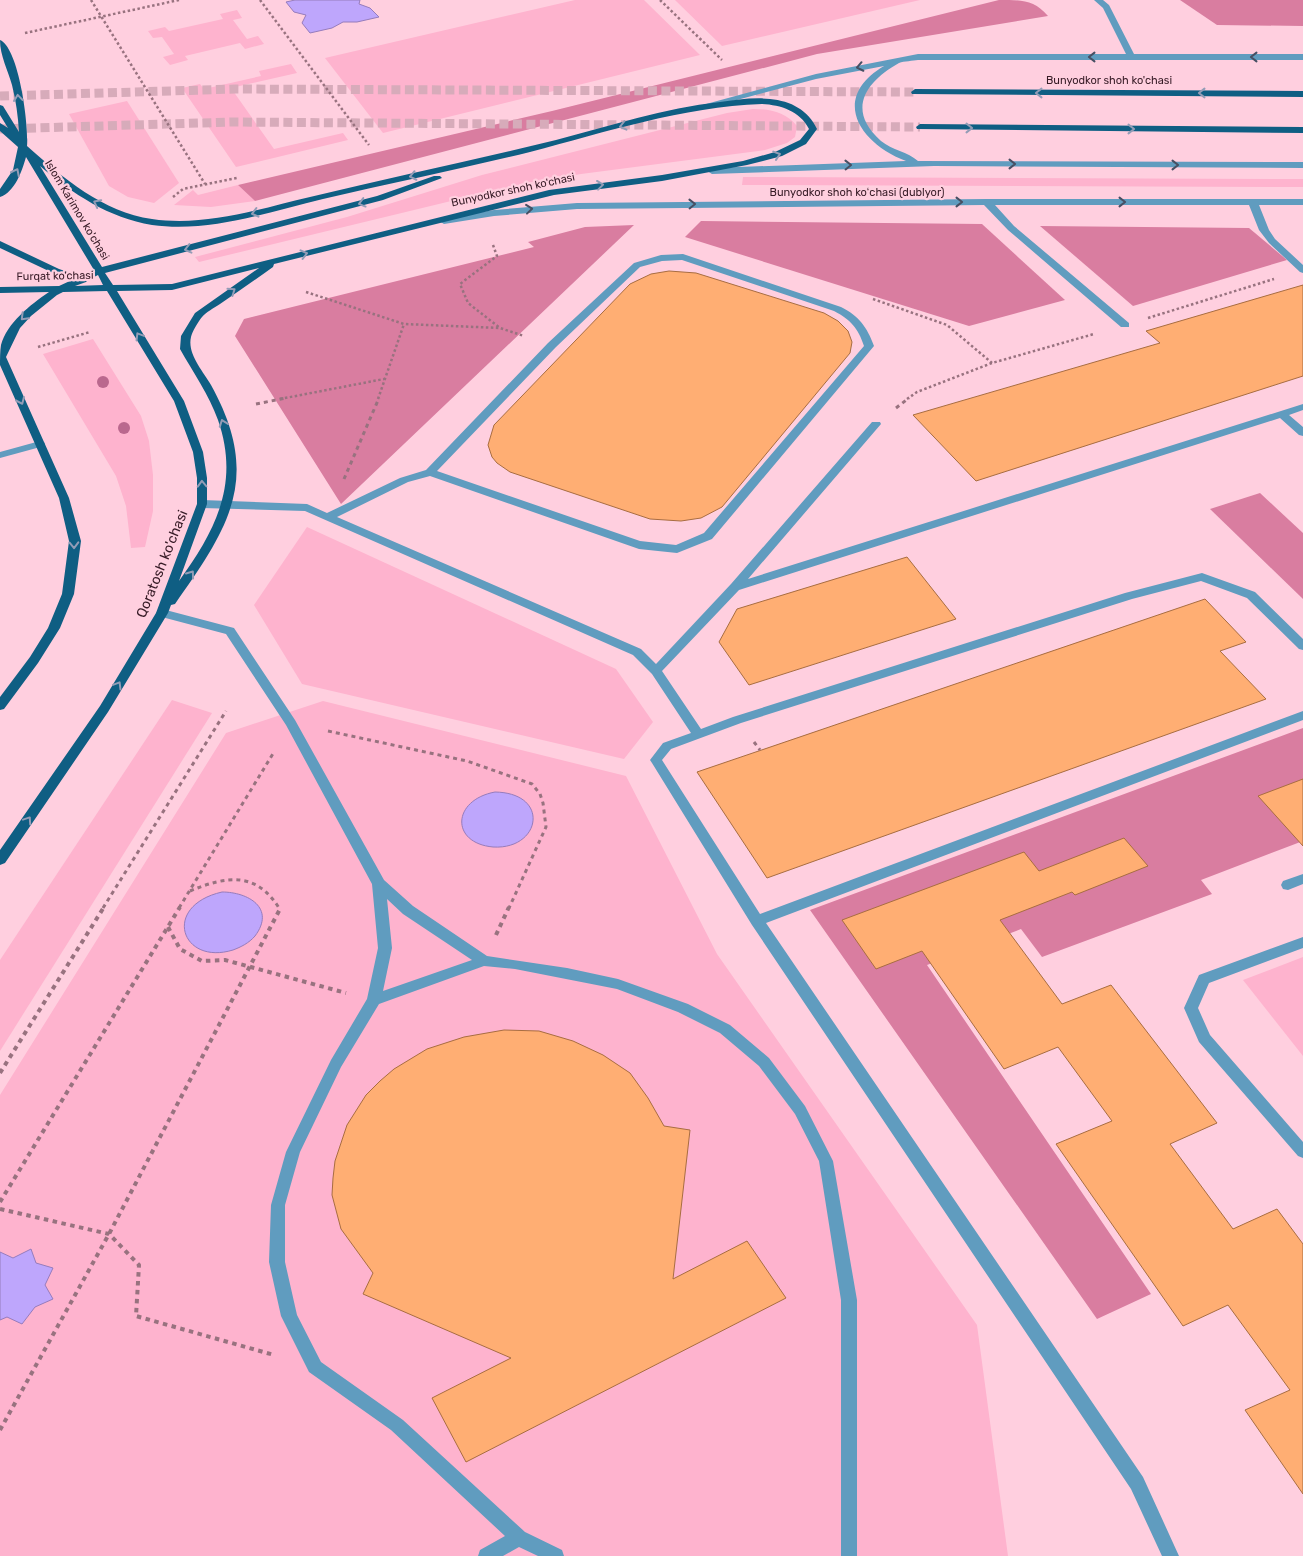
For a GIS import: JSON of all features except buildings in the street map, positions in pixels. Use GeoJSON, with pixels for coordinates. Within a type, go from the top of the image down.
{"type":"FeatureCollection","features":[{"type":"Feature","properties":{"kind":"main road","name":"Islom Karimov ko'chasi"},"geometry":{"type":"LineString","coordinates":[[0,43],[11,67],[17,89],[23,146]]}},
{"type":"Feature","properties":{"kind":"main road","name":"Bunyodkor shoh ko'chasi"},"geometry":{"type":"LineString","coordinates":[[915,92],[1303,94]]}},
{"type":"Feature","properties":{"kind":"main road"},"geometry":{"type":"LineString","coordinates":[[0,194],[9,184],[19,167],[23,146],[65,182],[92,201],[136,218],[172,223],[245,216],[332,194],[491,159],[670,114],[730,104],[781,103],[805,116],[812,125],[813,129],[810,138],[788,151],[712,171]]}},
{"type":"Feature","properties":{"kind":"main road","name":"Islom Karimov ko'chasi"},"geometry":{"type":"LineString","coordinates":[[0,108],[110,288]]}},
{"type":"Feature","properties":{"kind":"main road","name":"Islom Karimov ko'chasi"},"geometry":{"type":"LineString","coordinates":[[0,126],[23,146]]}},
{"type":"Feature","properties":{"kind":"main road"},"geometry":{"type":"LineString","coordinates":[[920,127],[1303,130]]}},
{"type":"Feature","properties":{"kind":"main road"},"geometry":{"type":"LineString","coordinates":[[0,706],[34,660],[54,628],[68,594],[74,565],[75,541],[70,516],[0,355],[14,327],[27,313],[62,289],[100,271],[380,198],[491,159]]}},
{"type":"Feature","properties":{"kind":"main road","name":"Bunyodkor shoh ko'chasi"},"geometry":{"type":"LineString","coordinates":[[110,288],[172,287],[484,208],[568,190],[712,171]]}},
{"type":"Feature","properties":{"kind":"main road"},"geometry":{"type":"LineString","coordinates":[[0,244],[36,262],[110,288]]}},
{"type":"Feature","properties":{"kind":"main road"},"geometry":{"type":"LineString","coordinates":[[162,613],[203,556],[222,524],[229,505],[233,471],[229,440],[223,419],[185,349],[186,336],[198,315],[278,260]]}},
{"type":"Feature","properties":{"kind":"main road","name":"Furqat ko'chasi"},"geometry":{"type":"LineString","coordinates":[[0,290],[110,288]]}},
{"type":"Feature","properties":{"kind":"main road","name":"Qoratosh ko'chasi"},"geometry":{"type":"LineString","coordinates":[[0,860],[104,709],[162,613],[202,504],[202,478],[198,452],[179,401],[110,288]]}},
{"type":"Feature","properties":{"kind":"street"},"geometry":{"type":"LineString","coordinates":[[1098,0],[1106,6],[1131,56]]}},
{"type":"Feature","properties":{"kind":"street"},"geometry":{"type":"LineString","coordinates":[[918,57],[896,63],[876,75],[866,85],[859,98],[858,111],[863,126],[874,142],[898,155],[928,164],[1303,165]]}},
{"type":"Feature","properties":{"kind":"street"},"geometry":{"type":"LineString","coordinates":[[670,114],[816,77],[918,57],[1303,57]]}},
{"type":"Feature","properties":{"kind":"street","name":"Bunyodkor shoh ko'chasi"},"geometry":{"type":"LineString","coordinates":[[712,171],[799,165],[928,164]]}},
{"type":"Feature","properties":{"kind":"street"},"geometry":{"type":"LineString","coordinates":[[986,202],[1011,228],[1125,325]]}},
{"type":"Feature","properties":{"kind":"street","name":"Bunyodkor shoh koʻchasi (dublyor)"},"geometry":{"type":"LineString","coordinates":[[412,226],[494,213],[577,206],[986,202],[1303,202]]}},
{"type":"Feature","properties":{"kind":"street"},"geometry":{"type":"LineString","coordinates":[[1253,202],[1264,230],[1272,242],[1303,270]]}},
{"type":"Feature","properties":{"kind":"street"},"geometry":{"type":"LineString","coordinates":[[327,517],[404,480],[430,472],[552,345],[637,265],[661,258],[684,257],[829,305],[850,315],[862,327],[869,346],[708,536],[677,549],[639,545],[430,472]]}},
{"type":"Feature","properties":{"kind":"street"},"geometry":{"type":"LineString","coordinates":[[735,586],[1303,407]]}},
{"type":"Feature","properties":{"kind":"street"},"geometry":{"type":"LineString","coordinates":[[1281,413],[1303,432]]}},
{"type":"Feature","properties":{"kind":"street"},"geometry":{"type":"LineString","coordinates":[[656,671],[735,586],[876,424]]}},
{"type":"Feature","properties":{"kind":"street"},"geometry":{"type":"LineString","coordinates":[[0,455],[40,444]]}},
{"type":"Feature","properties":{"kind":"street"},"geometry":{"type":"LineString","coordinates":[[202,504],[307,508],[637,652],[656,671],[698,734]]}},
{"type":"Feature","properties":{"kind":"street"},"geometry":{"type":"LineString","coordinates":[[1171,1556],[1137,1483],[757,921],[656,760],[667,746],[698,734],[1129,596],[1202,576],[1251,595],[1303,646]]}},
{"type":"Feature","properties":{"kind":"street"},"geometry":{"type":"LineString","coordinates":[[162,613],[230,631],[291,724],[379,884],[408,910],[484,961],[558,971],[618,984],[683,1008],[725,1029],[764,1062],[800,1110],[826,1160],[848,1300],[849,1556]]}},
{"type":"Feature","properties":{"kind":"street"},"geometry":{"type":"LineString","coordinates":[[757,921],[803,902],[1303,716]]}},
{"type":"Feature","properties":{"kind":"street"},"geometry":{"type":"LineString","coordinates":[[1288,885],[1303,879]]}},
{"type":"Feature","properties":{"kind":"street"},"geometry":{"type":"LineString","coordinates":[[379,884],[384,948],[374,1000],[336,1064],[293,1152],[278,1205],[277,1262],[290,1316],[315,1367],[397,1425],[519,1538],[556,1556]]}},
{"type":"Feature","properties":{"kind":"street"},"geometry":{"type":"LineString","coordinates":[[1303,942],[1204,979],[1191,1008],[1204,1038],[1303,1152]]}},
{"type":"Feature","properties":{"kind":"street"},"geometry":{"type":"LineString","coordinates":[[374,1000],[484,961]]}},
{"type":"Feature","properties":{"kind":"street"},"geometry":{"type":"LineString","coordinates":[[486,1556],[519,1538]]}},
{"type":"Feature","properties":{"kind":"path"},"geometry":{"type":"LineString","coordinates":[[91,0],[205,184]]}},
{"type":"Feature","properties":{"kind":"path"},"geometry":{"type":"LineString","coordinates":[[18,34],[179,0]]}},
{"type":"Feature","properties":{"kind":"path"},"geometry":{"type":"LineString","coordinates":[[260,0],[369,145]]}},
{"type":"Feature","properties":{"kind":"path"},"geometry":{"type":"LineString","coordinates":[[660,0],[722,60]]}},
{"type":"Feature","properties":{"kind":"path"},"geometry":{"type":"LineString","coordinates":[[171,199],[183,189],[237,178]]}},
{"type":"Feature","properties":{"kind":"path"},"geometry":{"type":"LineString","coordinates":[[493,245],[497,256],[460,284],[468,303],[500,328]]}},
{"type":"Feature","properties":{"kind":"path"},"geometry":{"type":"LineString","coordinates":[[306,292],[404,324],[500,328],[552,345]]}},
{"type":"Feature","properties":{"kind":"path"},"geometry":{"type":"LineString","coordinates":[[327,517],[372,417],[404,324]]}},
{"type":"Feature","properties":{"kind":"path"},"geometry":{"type":"LineString","coordinates":[[38,347],[90,332]]}},
{"type":"Feature","properties":{"kind":"path"},"geometry":{"type":"LineString","coordinates":[[876,424],[917,392],[992,363]]}},
{"type":"Feature","properties":{"kind":"path"},"geometry":{"type":"LineString","coordinates":[[256,404],[385,379]]}},
{"type":"Feature","properties":{"kind":"path"},"geometry":{"type":"LineString","coordinates":[[0,1072],[226,711]]}},
{"type":"Feature","properties":{"kind":"path"},"geometry":{"type":"LineString","coordinates":[[0,1202],[291,724],[467,762],[519,778],[532,784],[544,803],[546,827],[484,961]]}},
{"type":"Feature","properties":{"kind":"path"},"geometry":{"type":"LineString","coordinates":[[0,1430],[109,1234],[251,968],[280,909],[275,899],[253,883],[238,880],[224,879],[210,882],[189,891]]}},
{"type":"Feature","properties":{"kind":"path"},"geometry":{"type":"LineString","coordinates":[[168,926],[180,949],[202,961],[225,960],[374,1000]]}},
{"type":"Feature","properties":{"kind":"path"},"geometry":{"type":"LineString","coordinates":[[0,1209],[109,1234],[138,1265],[136,1316],[315,1367]]}},
{"type":"Feature","properties":{"kind":"shaded area"},"geometry":{"type":"Polygon","coordinates":[[[295,0],[360,0],[359,4],[370,8],[379,17],[357,22],[343,22],[332,28],[310,33],[302,23],[306,15],[294,12],[286,2],[295,0]]]}},
{"type":"Feature","properties":{"kind":"shaded area"},"geometry":{"type":"Polygon","coordinates":[[[575,0],[644,0],[700,55],[383,133],[325,58],[575,0]]]}},
{"type":"Feature","properties":{"kind":"shaded area"},"geometry":{"type":"Polygon","coordinates":[[[675,0],[920,0],[722,46],[675,0]]]}},
{"type":"Feature","properties":{"kind":"shaded area"},"geometry":{"type":"Polygon","coordinates":[[[999,0],[1027,2],[1038,7],[1048,16],[817,54],[255,201],[238,185],[552,111],[999,0]]]}},
{"type":"Feature","properties":{"kind":"shaded area"},"geometry":{"type":"Polygon","coordinates":[[[1180,0],[1303,0],[1303,26],[1217,25],[1180,0]]]}},
{"type":"Feature","properties":{"kind":"shaded area"},"geometry":{"type":"Polygon","coordinates":[[[237,10],[242,18],[233,20],[247,39],[258,36],[264,44],[245,49],[240,43],[185,56],[188,60],[170,65],[163,57],[174,54],[162,37],[153,38],[148,31],[165,27],[169,31],[223,19],[220,14],[237,10]]]}},
{"type":"Feature","properties":{"kind":"shaded area"},"geometry":{"type":"Polygon","coordinates":[[[291,64],[297,73],[231,88],[274,149],[343,133],[348,140],[236,167],[182,88],[200,84],[204,89],[261,76],[259,71],[291,64]]]}},
{"type":"Feature","properties":{"kind":"shaded area"},"geometry":{"type":"Polygon","coordinates":[[[127,101],[179,183],[154,203],[128,197],[109,186],[69,114],[127,101]]]}},
{"type":"Feature","properties":{"kind":"shaded area"},"geometry":{"type":"Polygon","coordinates":[[[753,109],[771,111],[788,117],[797,126],[795,137],[787,143],[765,150],[526,183],[199,262],[195,257],[347,217],[482,175],[727,113],[753,109]]]}},
{"type":"Feature","properties":{"kind":"shaded area"},"geometry":{"type":"Polygon","coordinates":[[[743,177],[1303,179],[1303,187],[742,185],[743,177]]]}},
{"type":"Feature","properties":{"kind":"shaded area"},"geometry":{"type":"Polygon","coordinates":[[[238,185],[255,201],[211,207],[174,205],[193,190],[198,195],[238,185]]]}},
{"type":"Feature","properties":{"kind":"shaded area"},"geometry":{"type":"Polygon","coordinates":[[[701,221],[982,224],[1065,300],[969,326],[685,237],[701,221]]]}},
{"type":"Feature","properties":{"kind":"shaded area"},"geometry":{"type":"Polygon","coordinates":[[[634,225],[341,504],[235,336],[244,319],[534,247],[528,242],[585,227],[634,225]]]}},
{"type":"Feature","properties":{"kind":"shaded area"},"geometry":{"type":"Polygon","coordinates":[[[1040,226],[1249,228],[1287,260],[1133,306],[1040,226]]]}},
{"type":"Feature","properties":{"kind":"shaded area"},"geometry":{"type":"Polygon","coordinates":[[[93,339],[141,416],[149,441],[153,475],[153,511],[145,547],[131,548],[126,506],[116,476],[43,354],[93,339]]]}},
{"type":"Feature","properties":{"kind":"shaded area"},"geometry":{"type":"Polygon","coordinates":[[[1260,493],[1303,533],[1303,599],[1210,509],[1260,493]]]}},
{"type":"Feature","properties":{"kind":"shaded area"},"geometry":{"type":"Polygon","coordinates":[[[307,527],[616,669],[653,722],[624,759],[302,684],[254,605],[307,527]]]}},
{"type":"Feature","properties":{"kind":"shaded area"},"geometry":{"type":"Polygon","coordinates":[[[172,700],[212,713],[0,1051],[0,960],[172,700]]]}},
{"type":"Feature","properties":{"kind":"shaded area"},"geometry":{"type":"Polygon","coordinates":[[[323,701],[626,776],[717,954],[977,1325],[1008,1556],[0,1556],[0,1095],[226,733],[323,701]]]}},
{"type":"Feature","properties":{"kind":"shaded area"},"geometry":{"type":"Polygon","coordinates":[[[1303,728],[1303,841],[1201,880],[1212,894],[1042,957],[1021,929],[927,965],[1151,1294],[1097,1319],[810,910],[1303,728]]]}},
{"type":"Feature","properties":{"kind":"shaded area"},"geometry":{"type":"Polygon","coordinates":[[[495,792],[513,795],[525,801],[532,811],[533,821],[529,831],[521,840],[509,846],[493,847],[479,844],[469,838],[463,830],[464,812],[470,803],[481,796],[495,792]]]}},
{"type":"Feature","properties":{"kind":"shaded area"},"geometry":{"type":"Polygon","coordinates":[[[222,892],[241,895],[256,904],[261,910],[261,926],[253,938],[236,949],[215,953],[201,950],[191,942],[185,932],[185,921],[191,909],[203,899],[222,892]]]}},
{"type":"Feature","properties":{"kind":"shaded area"},"geometry":{"type":"Polygon","coordinates":[[[1303,957],[1303,1056],[1243,980],[1303,957]]]}},
{"type":"Feature","properties":{"kind":"shaded area"},"geometry":{"type":"Polygon","coordinates":[[[31,1249],[36,1263],[53,1268],[45,1285],[53,1299],[35,1307],[22,1324],[7,1317],[0,1320],[0,1252],[13,1258],[31,1249]]]}},
{"type":"Feature","properties":{"kind":"tunnel"},"geometry":{"type":"LineString","coordinates":[[0,96],[236,89],[915,92]]}},
{"type":"Feature","properties":{"kind":"tunnel"},"geometry":{"type":"LineString","coordinates":[[0,129],[233,122],[920,127]]}}]}
